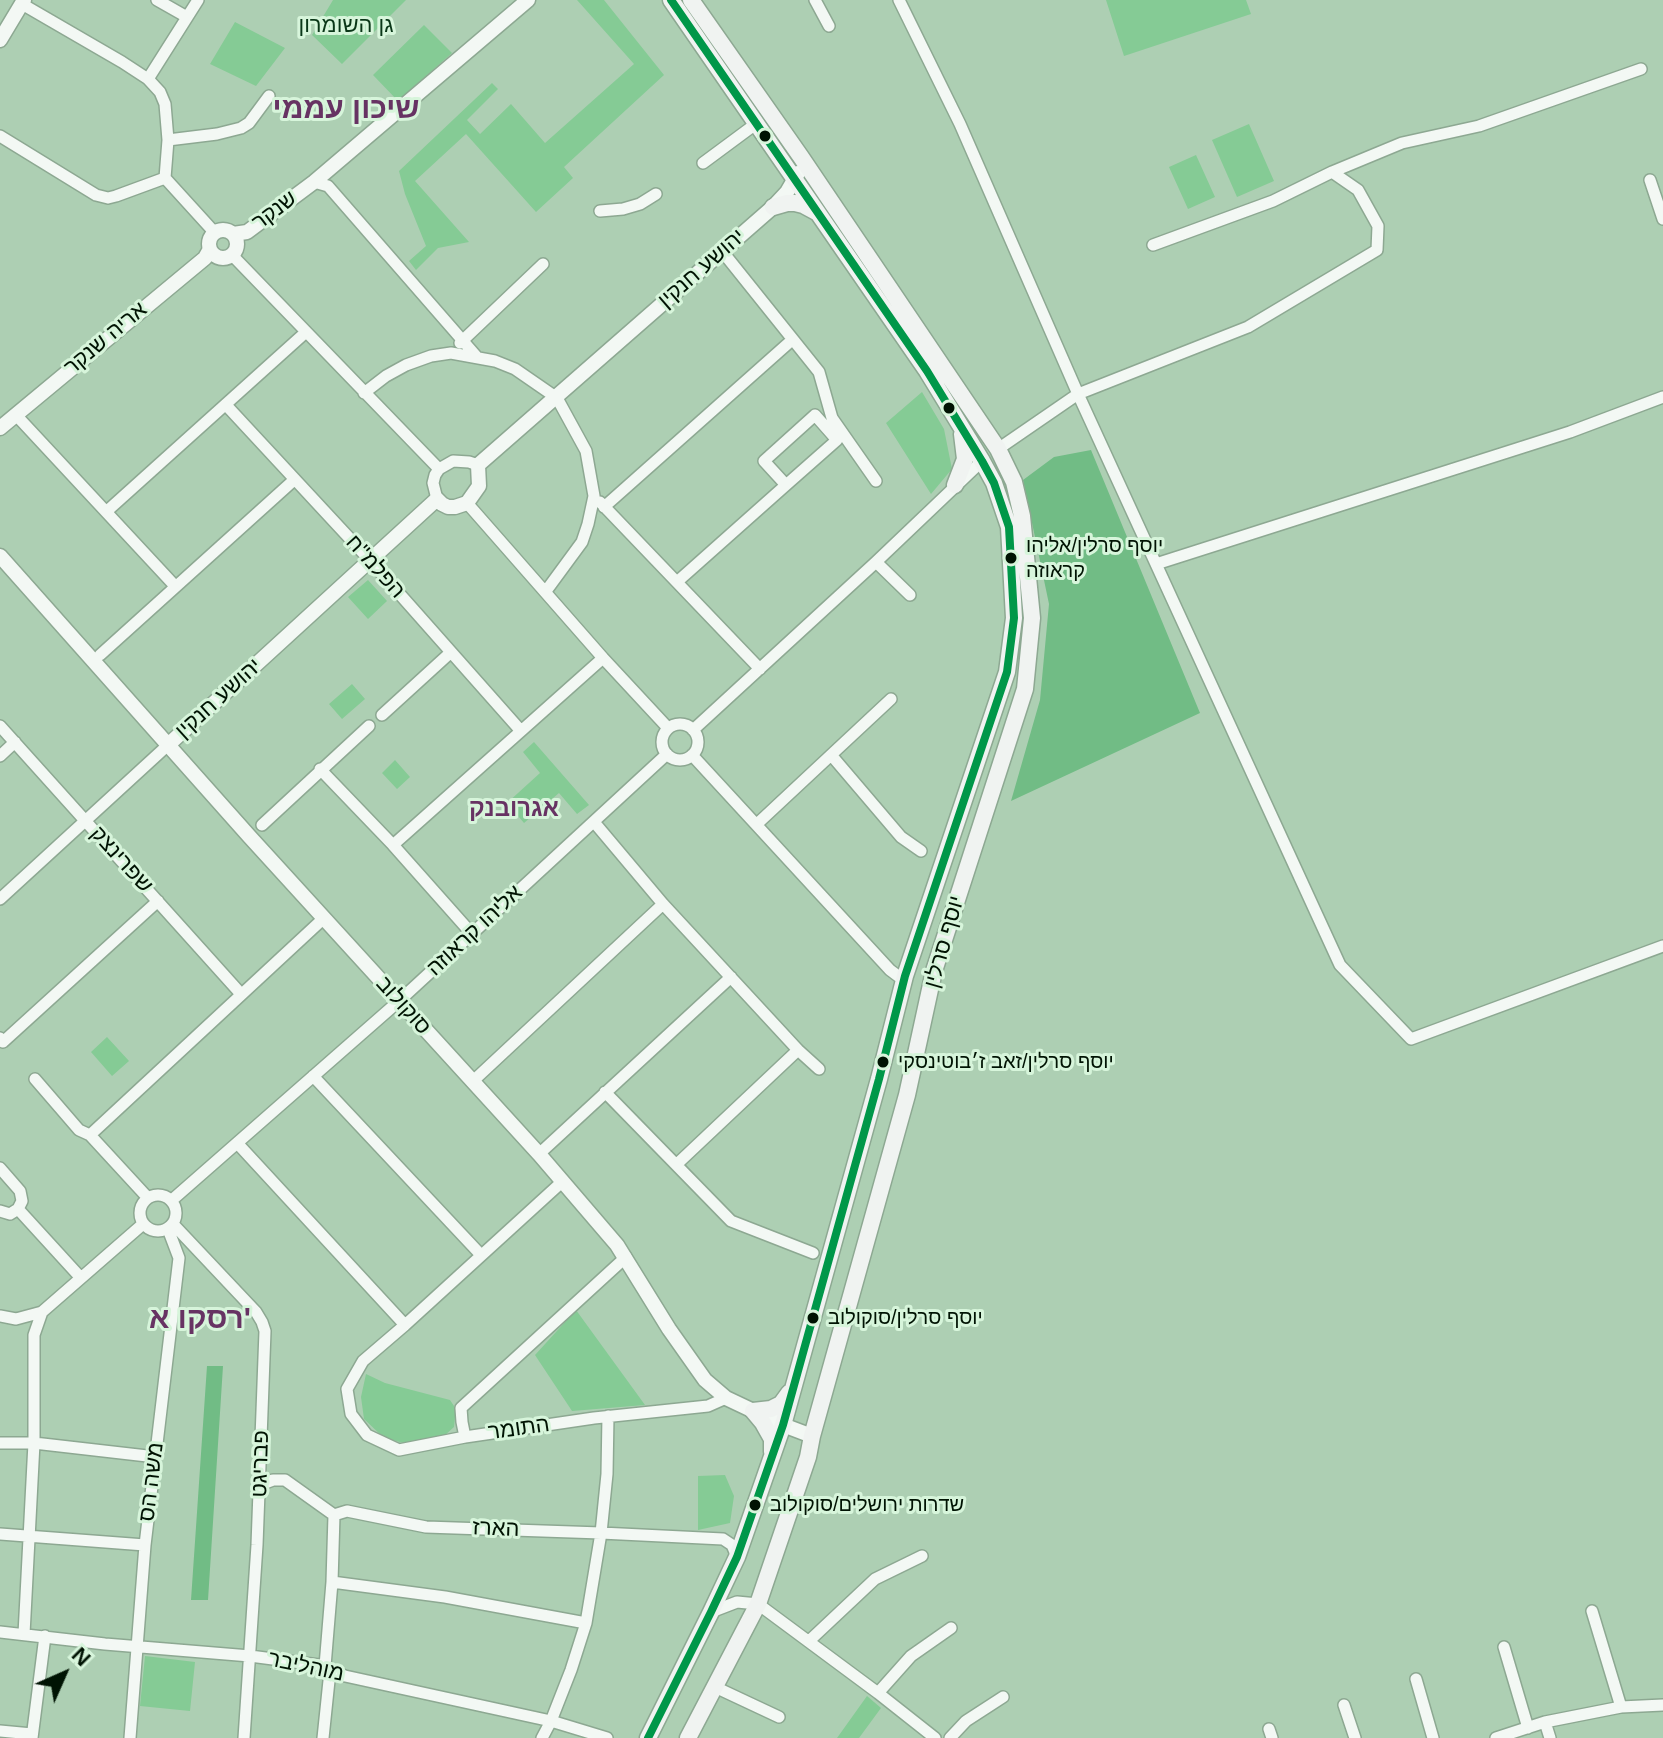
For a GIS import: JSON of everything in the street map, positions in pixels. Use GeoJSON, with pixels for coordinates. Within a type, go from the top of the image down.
{"type":"FeatureCollection","features":[{"type":"Feature","properties":{"kind":"main road","name":"יוסף סרלין"},"geometry":{"type":"LineString","coordinates":[[648,1738],[737,1557],[783,1425],[898,1001],[898,973],[1007,672],[1014,618],[1009,527],[994,483],[982,461],[927,371],[671,0]]}},
{"type":"Feature","properties":{"kind":"main road","name":"יוסף סרלין"},"geometry":{"type":"LineString","coordinates":[[688,1738],[758,1604],[808,1457],[907,1095],[934,971],[1025,689],[1032,618],[1022,516],[1014,482],[998,449],[691,0]]}},
{"type":"Feature","properties":{"kind":"main road"},"geometry":{"type":"LineString","coordinates":[[773,207],[795,203],[819,215]]}},
{"type":"Feature","properties":{"kind":"main road"},"geometry":{"type":"LineString","coordinates":[[955,485],[965,459],[960,425]]}},
{"type":"Feature","properties":{"kind":"main road"},"geometry":{"type":"LineString","coordinates":[[982,461],[998,449]]}},
{"type":"Feature","properties":{"kind":"main road"},"geometry":{"type":"LineString","coordinates":[[898,973],[934,971]]}},
{"type":"Feature","properties":{"kind":"main road"},"geometry":{"type":"LineString","coordinates":[[753,1411],[771,1409],[781,1404],[795,1385]]}},
{"type":"Feature","properties":{"kind":"main road"},"geometry":{"type":"LineString","coordinates":[[753,1411],[772,1439],[773,1455]]}},
{"type":"Feature","properties":{"kind":"street"},"geometry":{"type":"LineString","coordinates":[[157,0],[187,17]]}},
{"type":"Feature","properties":{"kind":"street"},"geometry":{"type":"LineString","coordinates":[[148,79],[198,0]]}},
{"type":"Feature","properties":{"kind":"street"},"geometry":{"type":"LineString","coordinates":[[314,182],[528,0]]}},
{"type":"Feature","properties":{"kind":"street"},"geometry":{"type":"LineString","coordinates":[[815,0],[829,26]]}},
{"type":"Feature","properties":{"kind":"street"},"geometry":{"type":"LineString","coordinates":[[899,0],[960,124],[1078,394],[1340,965],[1411,1039],[1663,946]]}},
{"type":"Feature","properties":{"kind":"street"},"geometry":{"type":"LineString","coordinates":[[0,40],[23,2],[148,79],[160,92],[165,104],[168,140],[165,178],[215,233]]}},
{"type":"Feature","properties":{"kind":"street"},"geometry":{"type":"LineString","coordinates":[[1153,245],[1273,201],[1402,143],[1479,126],[1641,69]]}},
{"type":"Feature","properties":{"kind":"street"},"geometry":{"type":"LineString","coordinates":[[168,140],[241,128],[249,123],[269,96]]}},
{"type":"Feature","properties":{"kind":"street"},"geometry":{"type":"LineString","coordinates":[[703,163],[757,123]]}},
{"type":"Feature","properties":{"kind":"street"},"geometry":{"type":"LineString","coordinates":[[0,136],[96,195],[108,198],[165,178]]}},
{"type":"Feature","properties":{"kind":"street","name":"יהושע חנקין"},"geometry":{"type":"LineString","coordinates":[[478,465],[773,207],[796,180],[801,157]]}},
{"type":"Feature","properties":{"kind":"street"},"geometry":{"type":"LineString","coordinates":[[998,449],[1078,394],[1248,327],[1377,250],[1378,226],[1358,190],[1332,172]]}},
{"type":"Feature","properties":{"kind":"street"},"geometry":{"type":"LineString","coordinates":[[1650,180],[1663,219]]}},
{"type":"Feature","properties":{"kind":"street"},"geometry":{"type":"LineString","coordinates":[[314,182],[328,186],[477,357]]}},
{"type":"Feature","properties":{"kind":"street","name":"שנקר"},"geometry":{"type":"LineString","coordinates":[[233,234],[247,232],[314,182]]}},
{"type":"Feature","properties":{"kind":"street"},"geometry":{"type":"LineString","coordinates":[[600,211],[640,204],[656,194]]}},
{"type":"Feature","properties":{"kind":"street"},"geometry":{"type":"LineString","coordinates":[[222,230],[233,234],[237,245],[232,255],[219,257],[212,252],[210,240],[215,233],[222,230]]}},
{"type":"Feature","properties":{"kind":"street","name":"אריה שנקר"},"geometry":{"type":"LineString","coordinates":[[0,428],[205,258],[210,249]]}},
{"type":"Feature","properties":{"kind":"street"},"geometry":{"type":"LineString","coordinates":[[722,251],[819,372],[832,418],[876,481]]}},
{"type":"Feature","properties":{"kind":"street"},"geometry":{"type":"LineString","coordinates":[[232,255],[439,469]]}},
{"type":"Feature","properties":{"kind":"street"},"geometry":{"type":"LineString","coordinates":[[451,353],[543,264]]}},
{"type":"Feature","properties":{"kind":"street"},"geometry":{"type":"LineString","coordinates":[[107,511],[306,332]]}},
{"type":"Feature","properties":{"kind":"street"},"geometry":{"type":"LineString","coordinates":[[604,507],[792,340]]}},
{"type":"Feature","properties":{"kind":"street"},"geometry":{"type":"LineString","coordinates":[[364,393],[406,365],[451,353],[477,357],[515,369],[557,398],[586,451],[594,496],[582,542],[546,591]]}},
{"type":"Feature","properties":{"kind":"street"},"geometry":{"type":"LineString","coordinates":[[1156,564],[1570,432],[1663,397]]}},
{"type":"Feature","properties":{"kind":"street","name":"הפלמ\"ח"},"geometry":{"type":"LineString","coordinates":[[226,405],[371,561],[521,731]]}},
{"type":"Feature","properties":{"kind":"street"},"geometry":{"type":"LineString","coordinates":[[16,415],[175,586]]}},
{"type":"Feature","properties":{"kind":"street"},"geometry":{"type":"LineString","coordinates":[[678,581],[837,440],[815,415],[764,461],[786,485]]}},
{"type":"Feature","properties":{"kind":"street"},"geometry":{"type":"LineString","coordinates":[[453,461],[478,465],[479,486],[467,503],[448,507],[437,499],[433,483],[439,469],[453,461]]}},
{"type":"Feature","properties":{"kind":"street"},"geometry":{"type":"LineString","coordinates":[[693,730],[982,461]]}},
{"type":"Feature","properties":{"kind":"street"},"geometry":{"type":"LineString","coordinates":[[100,655],[294,480]]}},
{"type":"Feature","properties":{"kind":"street"},"geometry":{"type":"LineString","coordinates":[[594,496],[760,669]]}},
{"type":"Feature","properties":{"kind":"street","name":"יהושע חנקין"},"geometry":{"type":"LineString","coordinates":[[0,899],[437,499]]}},
{"type":"Feature","properties":{"kind":"street"},"geometry":{"type":"LineString","coordinates":[[467,503],[668,728]]}},
{"type":"Feature","properties":{"kind":"street","name":"סוקולוב"},"geometry":{"type":"LineString","coordinates":[[0,556],[563,1181],[626,1257],[669,1329],[705,1380],[726,1398],[812,1436]]}},
{"type":"Feature","properties":{"kind":"street"},"geometry":{"type":"LineString","coordinates":[[876,562],[910,595]]}},
{"type":"Feature","properties":{"kind":"street"},"geometry":{"type":"LineString","coordinates":[[382,715],[450,653]]}},
{"type":"Feature","properties":{"kind":"street"},"geometry":{"type":"LineString","coordinates":[[393,845],[603,658]]}},
{"type":"Feature","properties":{"kind":"street"},"geometry":{"type":"LineString","coordinates":[[757,824],[891,699]]}},
{"type":"Feature","properties":{"kind":"street"},"geometry":{"type":"LineString","coordinates":[[684,725],[693,730],[698,745],[692,755],[682,760],[671,758],[664,749],[662,738],[668,728],[684,725]]}},
{"type":"Feature","properties":{"kind":"street","name":"שפרינצק"},"geometry":{"type":"LineString","coordinates":[[0,726],[241,994]]}},
{"type":"Feature","properties":{"kind":"street"},"geometry":{"type":"LineString","coordinates":[[262,825],[369,726]]}},
{"type":"Feature","properties":{"kind":"street"},"geometry":{"type":"LineString","coordinates":[[0,756],[15,742]]}},
{"type":"Feature","properties":{"kind":"street","name":"אליהו קראוזה"},"geometry":{"type":"LineString","coordinates":[[172,1200],[399,1001],[667,754]]}},
{"type":"Feature","properties":{"kind":"street"},"geometry":{"type":"LineString","coordinates":[[692,755],[898,973]]}},
{"type":"Feature","properties":{"kind":"street"},"geometry":{"type":"LineString","coordinates":[[832,756],[901,837],[921,851]]}},
{"type":"Feature","properties":{"kind":"street"},"geometry":{"type":"LineString","coordinates":[[320,769],[472,934]]}},
{"type":"Feature","properties":{"kind":"street"},"geometry":{"type":"LineString","coordinates":[[594,822],[663,904],[819,1069]]}},
{"type":"Feature","properties":{"kind":"street"},"geometry":{"type":"LineString","coordinates":[[2,1040],[158,901]]}},
{"type":"Feature","properties":{"kind":"street"},"geometry":{"type":"LineString","coordinates":[[472,1082],[663,904]]}},
{"type":"Feature","properties":{"kind":"street"},"geometry":{"type":"LineString","coordinates":[[90,1135],[324,918]]}},
{"type":"Feature","properties":{"kind":"street"},"geometry":{"type":"LineString","coordinates":[[539,1154],[731,977]]}},
{"type":"Feature","properties":{"kind":"street"},"geometry":{"type":"LineString","coordinates":[[677,1164],[798,1050]]}},
{"type":"Feature","properties":{"kind":"street"},"geometry":{"type":"LineString","coordinates":[[313,1076],[481,1255]]}},
{"type":"Feature","properties":{"kind":"street"},"geometry":{"type":"LineString","coordinates":[[35,1079],[79,1130],[90,1135],[148,1198]]}},
{"type":"Feature","properties":{"kind":"street"},"geometry":{"type":"LineString","coordinates":[[605,1092],[731,1221],[813,1253]]}},
{"type":"Feature","properties":{"kind":"street"},"geometry":{"type":"LineString","coordinates":[[238,1144],[405,1325],[563,1181]]}},
{"type":"Feature","properties":{"kind":"street"},"geometry":{"type":"LineString","coordinates":[[0,1168],[20,1191],[22,1201],[18,1209],[10,1214],[0,1211]]}},
{"type":"Feature","properties":{"kind":"street"},"geometry":{"type":"LineString","coordinates":[[160,1195],[172,1200],[177,1212],[170,1227],[157,1232],[143,1224],[140,1213],[143,1202],[160,1195]]}},
{"type":"Feature","properties":{"kind":"street"},"geometry":{"type":"LineString","coordinates":[[18,1209],[81,1278]]}},
{"type":"Feature","properties":{"kind":"street"},"geometry":{"type":"LineString","coordinates":[[0,1316],[16,1319],[42,1312],[143,1224]]}},
{"type":"Feature","properties":{"kind":"street","name":"פבריגט"},"geometry":{"type":"LineString","coordinates":[[170,1227],[196,1247],[256,1312],[265,1331],[260,1485],[244,1738]]}},
{"type":"Feature","properties":{"kind":"street","name":"משה הס"},"geometry":{"type":"LineString","coordinates":[[130,1738],[145,1545],[179,1258],[170,1227]]}},
{"type":"Feature","properties":{"kind":"street"},"geometry":{"type":"LineString","coordinates":[[179,1258],[185,1247],[196,1247]]}},
{"type":"Feature","properties":{"kind":"street"},"geometry":{"type":"LineString","coordinates":[[465,1437],[461,1408],[626,1257]]}},
{"type":"Feature","properties":{"kind":"street"},"geometry":{"type":"LineString","coordinates":[[24,1634],[34,1443],[34,1335],[42,1312]]}},
{"type":"Feature","properties":{"kind":"street"},"geometry":{"type":"LineString","coordinates":[[16,1319],[34,1335]]}},
{"type":"Feature","properties":{"kind":"street","name":"התומר"},"geometry":{"type":"LineString","coordinates":[[405,1325],[363,1361],[347,1389],[351,1414],[367,1435],[399,1450],[608,1416],[708,1406],[726,1398]]}},
{"type":"Feature","properties":{"kind":"street"},"geometry":{"type":"LineString","coordinates":[[542,1738],[571,1670],[586,1623],[601,1533],[607,1474],[608,1416]]}},
{"type":"Feature","properties":{"kind":"street"},"geometry":{"type":"LineString","coordinates":[[0,1443],[34,1443],[156,1457]]}},
{"type":"Feature","properties":{"kind":"street"},"geometry":{"type":"LineString","coordinates":[[260,1485],[285,1480],[334,1515],[323,1738]]}},
{"type":"Feature","properties":{"kind":"street","name":"הארז"},"geometry":{"type":"LineString","coordinates":[[334,1515],[347,1511],[426,1527],[723,1539],[732,1545],[737,1557]]}},
{"type":"Feature","properties":{"kind":"street"},"geometry":{"type":"LineString","coordinates":[[0,1534],[145,1545]]}},
{"type":"Feature","properties":{"kind":"street"},"geometry":{"type":"LineString","coordinates":[[809,1641],[875,1579],[922,1556]]}},
{"type":"Feature","properties":{"kind":"street"},"geometry":{"type":"LineString","coordinates":[[332,1582],[445,1597],[586,1623]]}},
{"type":"Feature","properties":{"kind":"street"},"geometry":{"type":"LineString","coordinates":[[711,1612],[737,1602],[758,1604],[935,1738]]}},
{"type":"Feature","properties":{"kind":"street"},"geometry":{"type":"LineString","coordinates":[[1592,1611],[1621,1707]]}},
{"type":"Feature","properties":{"kind":"street"},"geometry":{"type":"LineString","coordinates":[[878,1693],[911,1656],[951,1628]]}},
{"type":"Feature","properties":{"kind":"street","name":"מוהליבר"},"geometry":{"type":"LineString","coordinates":[[0,1632],[250,1656],[328,1669],[551,1721],[607,1738]]}},
{"type":"Feature","properties":{"kind":"street"},"geometry":{"type":"LineString","coordinates":[[0,1731],[32,1736],[45,1636]]}},
{"type":"Feature","properties":{"kind":"street"},"geometry":{"type":"LineString","coordinates":[[1504,1647],[1528,1728]]}},
{"type":"Feature","properties":{"kind":"street"},"geometry":{"type":"LineString","coordinates":[[1416,1679],[1433,1738]]}},
{"type":"Feature","properties":{"kind":"street"},"geometry":{"type":"LineString","coordinates":[[715,1687],[779,1717]]}},
{"type":"Feature","properties":{"kind":"street"},"geometry":{"type":"LineString","coordinates":[[950,1738],[966,1721],[1003,1697]]}},
{"type":"Feature","properties":{"kind":"street"},"geometry":{"type":"LineString","coordinates":[[1344,1705],[1355,1738]]}},
{"type":"Feature","properties":{"kind":"street"},"geometry":{"type":"LineString","coordinates":[[1496,1738],[1545,1722],[1621,1707],[1663,1705]]}},
{"type":"Feature","properties":{"kind":"street"},"geometry":{"type":"LineString","coordinates":[[1545,1722],[1550,1738]]}},
{"type":"Feature","properties":{"kind":"green space","name":"גן השומרון"},"geometry":{"type":"Polygon","coordinates":[[[333,0],[406,0],[342,64],[312,35],[333,0]]]}},
{"type":"Feature","properties":{"kind":"green space"},"geometry":{"type":"Polygon","coordinates":[[[577,0],[604,0],[664,75],[564,167],[573,178],[536,212],[466,134],[415,181],[469,242],[438,248],[416,270],[409,261],[426,246],[399,171],[492,83],[498,89],[467,120],[480,134],[511,104],[545,143],[634,64],[577,0]]]}},
{"type":"Feature","properties":{"kind":"green space"},"geometry":{"type":"Polygon","coordinates":[[[1106,0],[1246,0],[1251,14],[1124,56],[1106,0]]]}},
{"type":"Feature","properties":{"kind":"green space"},"geometry":{"type":"Polygon","coordinates":[[[235,22],[285,48],[256,86],[210,64],[235,22]]]}},
{"type":"Feature","properties":{"kind":"green space"},"geometry":{"type":"Polygon","coordinates":[[[424,25],[452,53],[398,101],[373,75],[424,25]]]}},
{"type":"Feature","properties":{"kind":"green space"},"geometry":{"type":"Polygon","coordinates":[[[1249,124],[1274,181],[1237,197],[1212,140],[1249,124]]]}},
{"type":"Feature","properties":{"kind":"green space"},"geometry":{"type":"Polygon","coordinates":[[[1196,155],[1215,197],[1188,209],[1169,167],[1196,155]]]}},
{"type":"Feature","properties":{"kind":"green space"},"geometry":{"type":"Polygon","coordinates":[[[922,392],[944,429],[952,469],[931,494],[886,423],[922,392]]]}},
{"type":"Feature","properties":{"kind":"green space"},"geometry":{"type":"Polygon","coordinates":[[[1091,450],[1200,713],[1011,801],[1040,700],[1049,604],[1023,480],[1054,457],[1091,450]]]}},
{"type":"Feature","properties":{"kind":"green space"},"geometry":{"type":"Polygon","coordinates":[[[368,580],[387,601],[368,619],[348,597],[368,580]]]}},
{"type":"Feature","properties":{"kind":"green space"},"geometry":{"type":"Polygon","coordinates":[[[352,684],[365,699],[342,719],[329,704],[352,684]]]}},
{"type":"Feature","properties":{"kind":"green space"},"geometry":{"type":"Polygon","coordinates":[[[534,742],[589,805],[577,814],[559,793],[524,823],[507,803],[540,773],[523,752],[534,742]]]}},
{"type":"Feature","properties":{"kind":"green space"},"geometry":{"type":"Polygon","coordinates":[[[395,760],[410,777],[397,789],[382,773],[395,760]]]}},
{"type":"Feature","properties":{"kind":"green space"},"geometry":{"type":"Polygon","coordinates":[[[107,1037],[129,1061],[112,1076],[91,1052],[107,1037]]]}},
{"type":"Feature","properties":{"kind":"green space"},"geometry":{"type":"Polygon","coordinates":[[[576,1310],[645,1405],[572,1411],[535,1355],[576,1310]]]}},
{"type":"Feature","properties":{"kind":"green space"},"geometry":{"type":"Polygon","coordinates":[[[207,1366],[223,1366],[208,1600],[191,1600],[207,1366]]]}},
{"type":"Feature","properties":{"kind":"green space"},"geometry":{"type":"Polygon","coordinates":[[[366,1374],[385,1383],[450,1400],[456,1409],[454,1427],[444,1436],[403,1443],[383,1437],[364,1419],[361,1397],[366,1374]]]}},
{"type":"Feature","properties":{"kind":"green space"},"geometry":{"type":"Polygon","coordinates":[[[725,1475],[734,1496],[730,1523],[698,1530],[698,1476],[725,1475]]]}},
{"type":"Feature","properties":{"kind":"green space"},"geometry":{"type":"Polygon","coordinates":[[[145,1656],[195,1662],[190,1711],[140,1706],[145,1656]]]}},
{"type":"Feature","properties":{"kind":"green space"},"geometry":{"type":"Polygon","coordinates":[[[867,1696],[881,1708],[859,1738],[837,1738],[867,1696]]]}},
{"type":"Feature","properties":{"kind":"transit line"},"geometry":{"type":"LineString","coordinates":[[648,1738],[737,1557],[783,1425],[905,976],[1007,672],[1014,618],[1009,527],[994,483],[982,461],[927,371],[671,0]]}},
{"type":"Feature","properties":{"kind":"place","name":"יוסף סרלין/אליהו קראוזה"},"geometry":{"type":"Point","coordinates":[1011,558]}},
{"type":"Feature","properties":{"kind":"place","name":"יוסף סרלין/זאב ז׳בוטינסקי"},"geometry":{"type":"Point","coordinates":[883,1062]}},
{"type":"Feature","properties":{"kind":"place","name":"יוסף סרלין/סוקולוב"},"geometry":{"type":"Point","coordinates":[813,1318]}},
{"type":"Feature","properties":{"kind":"place","name":"שדרות ירושלים/סוקולוב"},"geometry":{"type":"Point","coordinates":[755,1505]}},
{"type":"Feature","properties":{"kind":"district","name":"שיכון עממי"},"geometry":{"type":"Point","coordinates":[346,110]}},
{"type":"Feature","properties":{"kind":"district","name":"אגרובנק"},"geometry":{"type":"Point","coordinates":[514,809]}},
{"type":"Feature","properties":{"kind":"district","name":"רסקו א'"},"geometry":{"type":"Point","coordinates":[200,1320]}}]}
